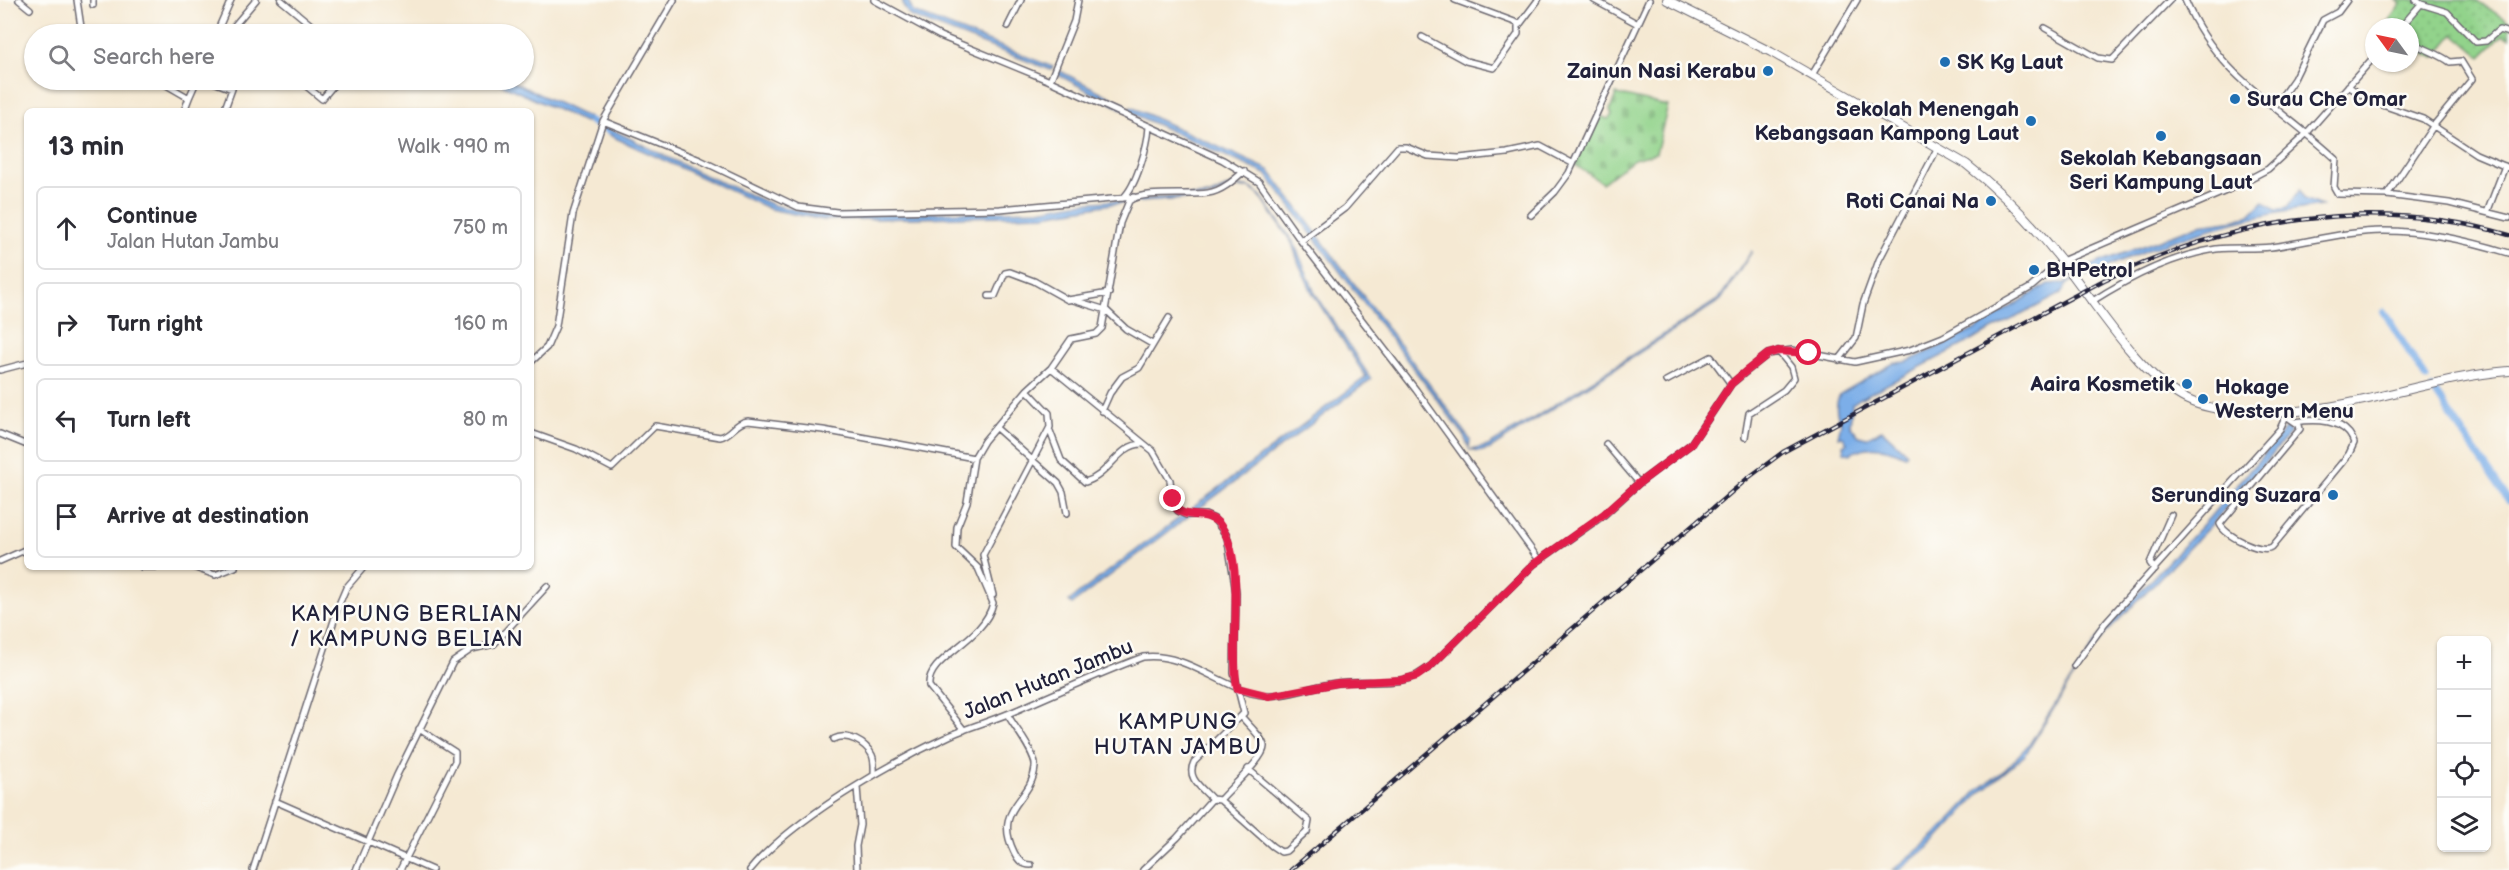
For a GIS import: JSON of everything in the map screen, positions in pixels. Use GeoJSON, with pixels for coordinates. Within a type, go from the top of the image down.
{"type":"FeatureCollection","features":[{"type":"Feature","properties":{"kind":"street"},"geometry":{"type":"LineString","coordinates":[[18,0],[30,9]]}},
{"type":"Feature","properties":{"kind":"street"},"geometry":{"type":"LineString","coordinates":[[77,0],[81,24]]}},
{"type":"Feature","properties":{"kind":"street"},"geometry":{"type":"LineString","coordinates":[[220,24],[231,0]]}},
{"type":"Feature","properties":{"kind":"street"},"geometry":{"type":"LineString","coordinates":[[236,24],[256,0]]}},
{"type":"Feature","properties":{"kind":"street"},"geometry":{"type":"LineString","coordinates":[[281,0],[311,24]]}},
{"type":"Feature","properties":{"kind":"street"},"geometry":{"type":"LineString","coordinates":[[534,359],[553,337],[573,214],[603,121],[674,0]]}},
{"type":"Feature","properties":{"kind":"street"},"geometry":{"type":"LineString","coordinates":[[874,0],[940,36],[1050,81],[1244,171],[1264,188],[1301,241],[1416,390],[1539,560]]}},
{"type":"Feature","properties":{"kind":"street"},"geometry":{"type":"LineString","coordinates":[[1008,26],[1021,0]]}},
{"type":"Feature","properties":{"kind":"street"},"geometry":{"type":"LineString","coordinates":[[1050,81],[1074,21],[1078,0]]}},
{"type":"Feature","properties":{"kind":"street"},"geometry":{"type":"LineString","coordinates":[[1455,0],[1518,24],[1524,23],[1538,0]]}},
{"type":"Feature","properties":{"kind":"street"},"geometry":{"type":"LineString","coordinates":[[1594,0],[1638,24]]}},
{"type":"Feature","properties":{"kind":"street"},"geometry":{"type":"LineString","coordinates":[[1531,215],[1555,192],[1572,163],[1609,91],[1648,0]]}},
{"type":"Feature","properties":{"kind":"street"},"geometry":{"type":"LineString","coordinates":[[1667,0],[1812,75],[1938,147],[1985,179],[2036,230],[2089,298],[2151,371],[2181,397],[2219,408],[2286,414],[2449,380],[2509,372]]}},
{"type":"Feature","properties":{"kind":"street"},"geometry":{"type":"LineString","coordinates":[[1812,75],[1857,0]]}},
{"type":"Feature","properties":{"kind":"street"},"geometry":{"type":"LineString","coordinates":[[2045,28],[2098,58],[2112,60],[2170,0]]}},
{"type":"Feature","properties":{"kind":"street"},"geometry":{"type":"LineString","coordinates":[[2275,106],[2294,79],[2323,20],[2338,12],[2347,0]]}},
{"type":"Feature","properties":{"kind":"street"},"geometry":{"type":"LineString","coordinates":[[2188,1],[2205,38],[2223,63],[2336,159],[2334,187],[2338,194],[2387,195],[2488,210],[2509,218]]}},
{"type":"Feature","properties":{"kind":"street"},"geometry":{"type":"LineString","coordinates":[[2407,18],[2419,2],[2447,12],[2476,42],[2486,41],[2499,30],[2509,33]]}},
{"type":"Feature","properties":{"kind":"street"},"geometry":{"type":"LineString","coordinates":[[1422,37],[1466,61],[1494,68],[1518,34],[1518,24]]}},
{"type":"Feature","properties":{"kind":"street"},"geometry":{"type":"LineString","coordinates":[[2387,195],[2434,125],[2472,79],[2461,61],[2450,62],[2441,55],[2430,54],[2419,46]]}},
{"type":"Feature","properties":{"kind":"street"},"geometry":{"type":"LineString","coordinates":[[1778,351],[1792,350],[1839,360],[1866,360],[1910,350],[1943,337],[2030,288],[2061,261],[2244,183],[2268,169],[2305,135],[2365,67]]}},
{"type":"Feature","properties":{"kind":"street"},"geometry":{"type":"LineString","coordinates":[[2348,86],[2371,101],[2423,118],[2476,154],[2507,167],[2488,210]]}},
{"type":"Feature","properties":{"kind":"street"},"geometry":{"type":"LineString","coordinates":[[175,90],[189,98]]}},
{"type":"Feature","properties":{"kind":"street"},"geometry":{"type":"LineString","coordinates":[[185,108],[193,90]]}},
{"type":"Feature","properties":{"kind":"street"},"geometry":{"type":"LineString","coordinates":[[225,108],[232,90]]}},
{"type":"Feature","properties":{"kind":"street"},"geometry":{"type":"LineString","coordinates":[[311,90],[322,99],[330,90]]}},
{"type":"Feature","properties":{"kind":"street"},"geometry":{"type":"LineString","coordinates":[[603,121],[700,160],[798,207],[837,212],[1009,208],[1208,193],[1228,184],[1244,171]]}},
{"type":"Feature","properties":{"kind":"street"},"geometry":{"type":"LineString","coordinates":[[1121,198],[1126,196],[1134,179],[1149,128]]}},
{"type":"Feature","properties":{"kind":"street"},"geometry":{"type":"LineString","coordinates":[[1301,241],[1345,208],[1398,147],[1406,147],[1428,156],[1459,158],[1507,153],[1540,146],[1572,163]]}},
{"type":"Feature","properties":{"kind":"street"},"geometry":{"type":"LineString","coordinates":[[1839,360],[1856,338],[1874,272],[1938,147]]}},
{"type":"Feature","properties":{"kind":"street"},"geometry":{"type":"LineString","coordinates":[[993,603],[978,568],[956,547],[957,527],[967,502],[974,458],[1027,390],[1051,368],[1071,339],[1099,332],[1106,310],[1112,262],[1126,204],[1134,198]]}},
{"type":"Feature","properties":{"kind":"street"},"geometry":{"type":"LineString","coordinates":[[2089,298],[2194,253],[2232,247],[2268,247],[2353,233],[2385,231],[2433,236],[2509,253]]}},
{"type":"Feature","properties":{"kind":"street"},"geometry":{"type":"LineString","coordinates":[[989,297],[994,297],[1005,273],[1010,272],[1034,281],[1064,299],[1106,310],[1126,329],[1152,344]]}},
{"type":"Feature","properties":{"kind":"street"},"geometry":{"type":"LineString","coordinates":[[1073,300],[1083,296],[1109,293]]}},
{"type":"Feature","properties":{"kind":"street"},"geometry":{"type":"LineString","coordinates":[[1102,411],[1114,386],[1122,377],[1138,371],[1169,318]]}},
{"type":"Feature","properties":{"kind":"street"},"geometry":{"type":"LineString","coordinates":[[1745,437],[1749,412],[1784,390],[1794,378],[1791,367],[1778,351]]}},
{"type":"Feature","properties":{"kind":"street","name":"Jalan Hutan Jambu"},"geometry":{"type":"LineString","coordinates":[[750,870],[775,844],[874,776],[964,730],[1119,666],[1155,656],[1177,660],[1237,688],[1269,696],[1338,683],[1401,680],[1417,676],[1431,666],[1539,560],[1604,514],[1639,483],[1691,444],[1731,384],[1768,354],[1778,351]]}},
{"type":"Feature","properties":{"kind":"street"},"geometry":{"type":"LineString","coordinates":[[1666,381],[1710,357],[1731,384]]}},
{"type":"Feature","properties":{"kind":"street"},"geometry":{"type":"LineString","coordinates":[[0,370],[24,364]]}},
{"type":"Feature","properties":{"kind":"street"},"geometry":{"type":"LineString","coordinates":[[1051,368],[1143,444],[1164,466],[1173,487],[1173,504],[1182,513],[1205,515],[1214,519],[1227,536],[1236,592],[1233,650],[1237,688],[1244,713],[1194,762],[1190,770],[1191,776],[1212,799],[1220,800],[1281,852],[1286,851],[1307,832],[1309,821],[1248,769]]}},
{"type":"Feature","properties":{"kind":"street"},"geometry":{"type":"LineString","coordinates":[[1027,390],[1049,412],[1049,431],[1061,460],[1085,482],[1099,476],[1127,449],[1135,444],[1143,444]]}},
{"type":"Feature","properties":{"kind":"street"},"geometry":{"type":"LineString","coordinates":[[2337,424],[2339,403]]}},
{"type":"Feature","properties":{"kind":"street"},"geometry":{"type":"LineString","coordinates":[[2286,414],[2300,427],[2220,524],[2229,534],[2264,549],[2272,547],[2353,447],[2354,440],[2337,424],[2314,420],[2295,422]]}},
{"type":"Feature","properties":{"kind":"street"},"geometry":{"type":"LineString","coordinates":[[2074,666],[2105,623],[2280,429],[2286,414]]}},
{"type":"Feature","properties":{"kind":"street"},"geometry":{"type":"LineString","coordinates":[[534,434],[576,449],[612,468],[655,426],[720,437],[727,435],[739,423],[748,421],[824,430],[974,458]]}},
{"type":"Feature","properties":{"kind":"street"},"geometry":{"type":"LineString","coordinates":[[996,427],[1034,459],[1063,492],[1066,513]]}},
{"type":"Feature","properties":{"kind":"street"},"geometry":{"type":"LineString","coordinates":[[964,730],[929,686],[928,680],[938,663],[986,622],[993,603],[991,579],[983,555],[1049,431]]}},
{"type":"Feature","properties":{"kind":"street"},"geometry":{"type":"LineString","coordinates":[[0,435],[24,444]]}},
{"type":"Feature","properties":{"kind":"street"},"geometry":{"type":"LineString","coordinates":[[1606,444],[1639,483]]}},
{"type":"Feature","properties":{"kind":"street"},"geometry":{"type":"LineString","coordinates":[[2155,570],[2150,563],[2171,515]]}},
{"type":"Feature","properties":{"kind":"street"},"geometry":{"type":"LineString","coordinates":[[0,561],[24,550]]}},
{"type":"Feature","properties":{"kind":"street"},"geometry":{"type":"LineString","coordinates":[[202,570],[215,574],[226,570]]}},
{"type":"Feature","properties":{"kind":"street"},"geometry":{"type":"LineString","coordinates":[[253,870],[340,602],[346,588],[361,570]]}},
{"type":"Feature","properties":{"kind":"street"},"geometry":{"type":"LineString","coordinates":[[356,870],[419,729],[453,662],[472,649],[494,644],[547,586]]}},
{"type":"Feature","properties":{"kind":"street"},"geometry":{"type":"LineString","coordinates":[[1007,714],[1035,762],[1034,773],[1007,823],[1008,837],[1016,855],[1023,864],[1031,865]]}},
{"type":"Feature","properties":{"kind":"street"},"geometry":{"type":"LineString","coordinates":[[1220,800],[1264,750],[1263,743],[1241,716]]}},
{"type":"Feature","properties":{"kind":"street"},"geometry":{"type":"LineString","coordinates":[[400,870],[455,761],[454,752],[447,745],[419,729]]}},
{"type":"Feature","properties":{"kind":"street"},"geometry":{"type":"LineString","coordinates":[[834,739],[846,736],[863,745],[874,758],[874,776]]}},
{"type":"Feature","properties":{"kind":"street"},"geometry":{"type":"LineString","coordinates":[[856,870],[855,846],[860,832],[857,787]]}},
{"type":"Feature","properties":{"kind":"street"},"geometry":{"type":"LineString","coordinates":[[1143,870],[1177,838],[1212,799]]}},
{"type":"Feature","properties":{"kind":"street"},"geometry":{"type":"LineString","coordinates":[[275,801],[432,870]]}},
{"type":"Feature","properties":{"kind":"green space"},"geometry":{"type":"Polygon","coordinates":[[[2397,0],[2476,0],[2509,22],[2509,38],[2503,35],[2481,57],[2454,34],[2435,57],[2419,51],[2419,18],[2390,18],[2401,4],[2397,0]]]}},
{"type":"Feature","properties":{"kind":"green space"},"geometry":{"type":"Polygon","coordinates":[[[1616,94],[1668,106],[1656,153],[1634,159],[1602,183],[1574,164],[1600,116],[1608,119],[1612,115],[1610,110],[1616,94]]]}},
{"type":"Feature","properties":{"kind":"water"},"geometry":{"type":"Polygon","coordinates":[[[903,0],[908,0],[913,12],[1053,67],[1051,70],[910,16],[903,6],[903,0]]]}},
{"type":"Feature","properties":{"kind":"water"},"geometry":{"type":"Polygon","coordinates":[[[1058,70],[1126,105],[1124,110],[1057,74],[1058,70]]]}},
{"type":"Feature","properties":{"kind":"water"},"geometry":{"type":"Polygon","coordinates":[[[514,90],[530,90],[587,117],[590,121],[584,122],[514,90]]]}},
{"type":"Feature","properties":{"kind":"water"},"geometry":{"type":"Polygon","coordinates":[[[1131,107],[1269,170],[1465,432],[1470,440],[1469,448],[1463,434],[1266,174],[1129,112],[1131,107]]]}},
{"type":"Feature","properties":{"kind":"water"},"geometry":{"type":"Polygon","coordinates":[[[608,131],[615,131],[697,172],[773,205],[823,216],[1039,210],[1076,203],[1211,195],[1232,185],[1251,188],[1261,196],[1294,243],[1315,293],[1371,379],[1072,604],[1069,601],[1366,377],[1313,294],[1292,243],[1260,196],[1250,188],[1231,187],[1212,197],[1111,204],[1044,215],[824,220],[770,209],[611,136],[608,131]]]}},
{"type":"Feature","properties":{"kind":"water"},"geometry":{"type":"Polygon","coordinates":[[[2300,190],[2304,199],[2321,206],[2231,223],[2144,251],[2087,276],[2084,274],[2066,285],[2061,294],[1861,398],[1852,404],[1850,425],[1859,436],[1866,438],[1882,430],[1907,453],[1905,456],[1891,450],[1877,448],[1863,449],[1850,454],[1844,452],[1843,445],[1847,443],[1843,436],[1838,437],[1841,423],[1837,405],[1840,394],[1894,363],[1907,362],[1974,330],[2048,284],[2065,283],[2083,273],[2084,268],[2199,225],[2236,220],[2250,215],[2264,201],[2276,210],[2287,208],[2300,190]]]}},
{"type":"Feature","properties":{"kind":"water"},"geometry":{"type":"Polygon","coordinates":[[[1752,251],[1721,300],[1490,449],[1478,452],[1471,450],[1488,446],[1534,418],[1719,299],[1752,251]]]}},
{"type":"Feature","properties":{"kind":"water"},"geometry":{"type":"Polygon","coordinates":[[[2286,428],[2291,432],[2211,525],[2105,634],[2072,679],[2025,755],[1979,794],[1937,840],[1900,870],[1893,870],[1935,836],[1978,790],[2006,769],[2030,743],[2103,631],[2209,518],[2286,428]]]}},
{"type":"Feature","properties":{"kind":"waterway"},"geometry":{"type":"LineString","coordinates":[[590,121],[594,124]]}},
{"type":"Feature","properties":{"kind":"waterway"},"geometry":{"type":"LineString","coordinates":[[604,128],[608,131]]}},
{"type":"Feature","properties":{"kind":"waterway"},"geometry":{"type":"LineString","coordinates":[[2384,312],[2426,379]]}},
{"type":"Feature","properties":{"kind":"waterway"},"geometry":{"type":"LineString","coordinates":[[2433,389],[2509,501]]}},
{"type":"Feature","properties":{"kind":"railway"},"geometry":{"type":"LineString","coordinates":[[1291,870],[1748,478],[1783,452],[2104,280],[2152,259],[2201,242],[2252,228],[2303,220],[2354,216],[2406,217],[2458,223],[2509,235]]}},
{"type":"Feature","properties":{"kind":"place","name":"SK Kg Laut"},"geometry":{"type":"Point","coordinates":[1945,62]}},
{"type":"Feature","properties":{"kind":"place","name":"Zainun Nasi Kerabu"},"geometry":{"type":"Point","coordinates":[1768,71]}},
{"type":"Feature","properties":{"kind":"place","name":"Surau Che Omar"},"geometry":{"type":"Point","coordinates":[2235,99]}},
{"type":"Feature","properties":{"kind":"place","name":"Sekolah Menengah Kebangsaan Kampong Laut"},"geometry":{"type":"Point","coordinates":[2031,121]}},
{"type":"Feature","properties":{"kind":"place","name":"Sekolah Kebangsaan Seri Kampung Laut"},"geometry":{"type":"Point","coordinates":[2161,136]}},
{"type":"Feature","properties":{"kind":"place","name":"Roti Canai Na"},"geometry":{"type":"Point","coordinates":[1991,201]}},
{"type":"Feature","properties":{"kind":"place","name":"BHPetrol"},"geometry":{"type":"Point","coordinates":[2034,270]}},
{"type":"Feature","properties":{"kind":"place","name":"Aaira Kosmetik"},"geometry":{"type":"Point","coordinates":[2187,384]}},
{"type":"Feature","properties":{"kind":"place","name":"Hokage Western Menu"},"geometry":{"type":"Point","coordinates":[2203,399]}},
{"type":"Feature","properties":{"kind":"place","name":"Serunding Suzara"},"geometry":{"type":"Point","coordinates":[2333,495]}},
{"type":"Feature","properties":{"kind":"district","name":"KAMPUNG BERLIAN / KAMPUNG BELIAN"},"geometry":{"type":"Point","coordinates":[407,626]}},
{"type":"Feature","properties":{"kind":"district","name":"KAMPUNG HUTAN JAMBU"},"geometry":{"type":"Point","coordinates":[1178,734]}},
{"type":"Feature","properties":{"kind":"route"},"geometry":{"type":"LineString","coordinates":[[1173,499],[1173,504],[1178,511],[1186,515],[1200,514],[1214,519],[1227,536],[1236,592],[1233,643],[1237,688],[1253,694],[1269,696],[1338,683],[1401,680],[1417,676],[1431,666],[1534,564],[1604,514],[1639,483],[1691,444],[1731,384],[1745,372],[1768,354],[1778,351],[1792,350],[1809,353]]}}]}
